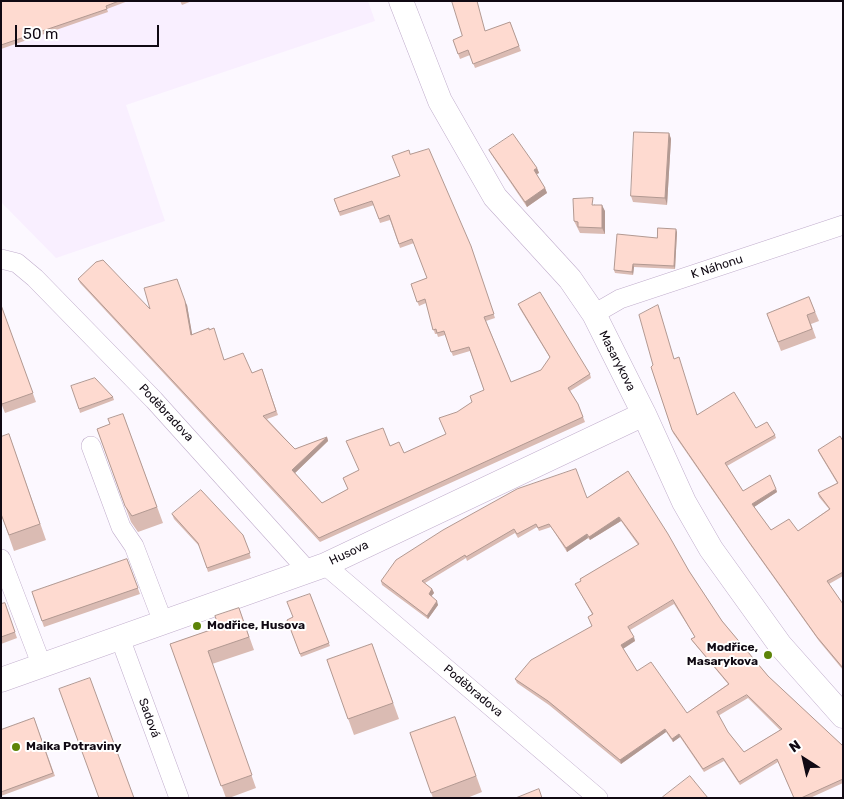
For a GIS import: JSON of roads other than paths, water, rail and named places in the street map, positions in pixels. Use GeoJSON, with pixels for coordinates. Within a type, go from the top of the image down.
{"type":"FeatureCollection","features":[{"type":"Feature","properties":{"kind":"street","name":"Masarykova"},"geometry":{"type":"LineString","coordinates":[[401,1],[440,101],[495,197],[570,279],[594,314],[644,414],[684,502],[711,549],[780,645],[843,716]]}},
{"type":"Feature","properties":{"kind":"street","name":"K Náhonu"},"geometry":{"type":"LineString","coordinates":[[594,314],[620,299],[843,225]]}},
{"type":"Feature","properties":{"kind":"street","name":"Poděbradova"},"geometry":{"type":"LineString","coordinates":[[9,261],[35,278],[316,568],[598,798]]}},
{"type":"Feature","properties":{"kind":"street","name":"Husova"},"geometry":{"type":"LineString","coordinates":[[1,680],[316,568],[644,414]]}},
{"type":"Feature","properties":{"kind":"street"},"geometry":{"type":"LineString","coordinates":[[91,446],[121,527],[134,546],[163,622]]}},
{"type":"Feature","properties":{"kind":"street"},"geometry":{"type":"LineString","coordinates":[[1,559],[42,666]]}},
{"type":"Feature","properties":{"kind":"street","name":"Sadová"},"geometry":{"type":"LineString","coordinates":[[120,638],[179,798]]}},
{"type":"Feature","properties":{"kind":"place","name":"Modřice, Husova"},"geometry":{"type":"Point","coordinates":[197,626]}},
{"type":"Feature","properties":{"kind":"place","name":"Modřice, Masarykova"},"geometry":{"type":"Point","coordinates":[768,655]}},
{"type":"Feature","properties":{"kind":"place","name":"Maika Potraviny"},"geometry":{"type":"Point","coordinates":[16,747]}}]}
